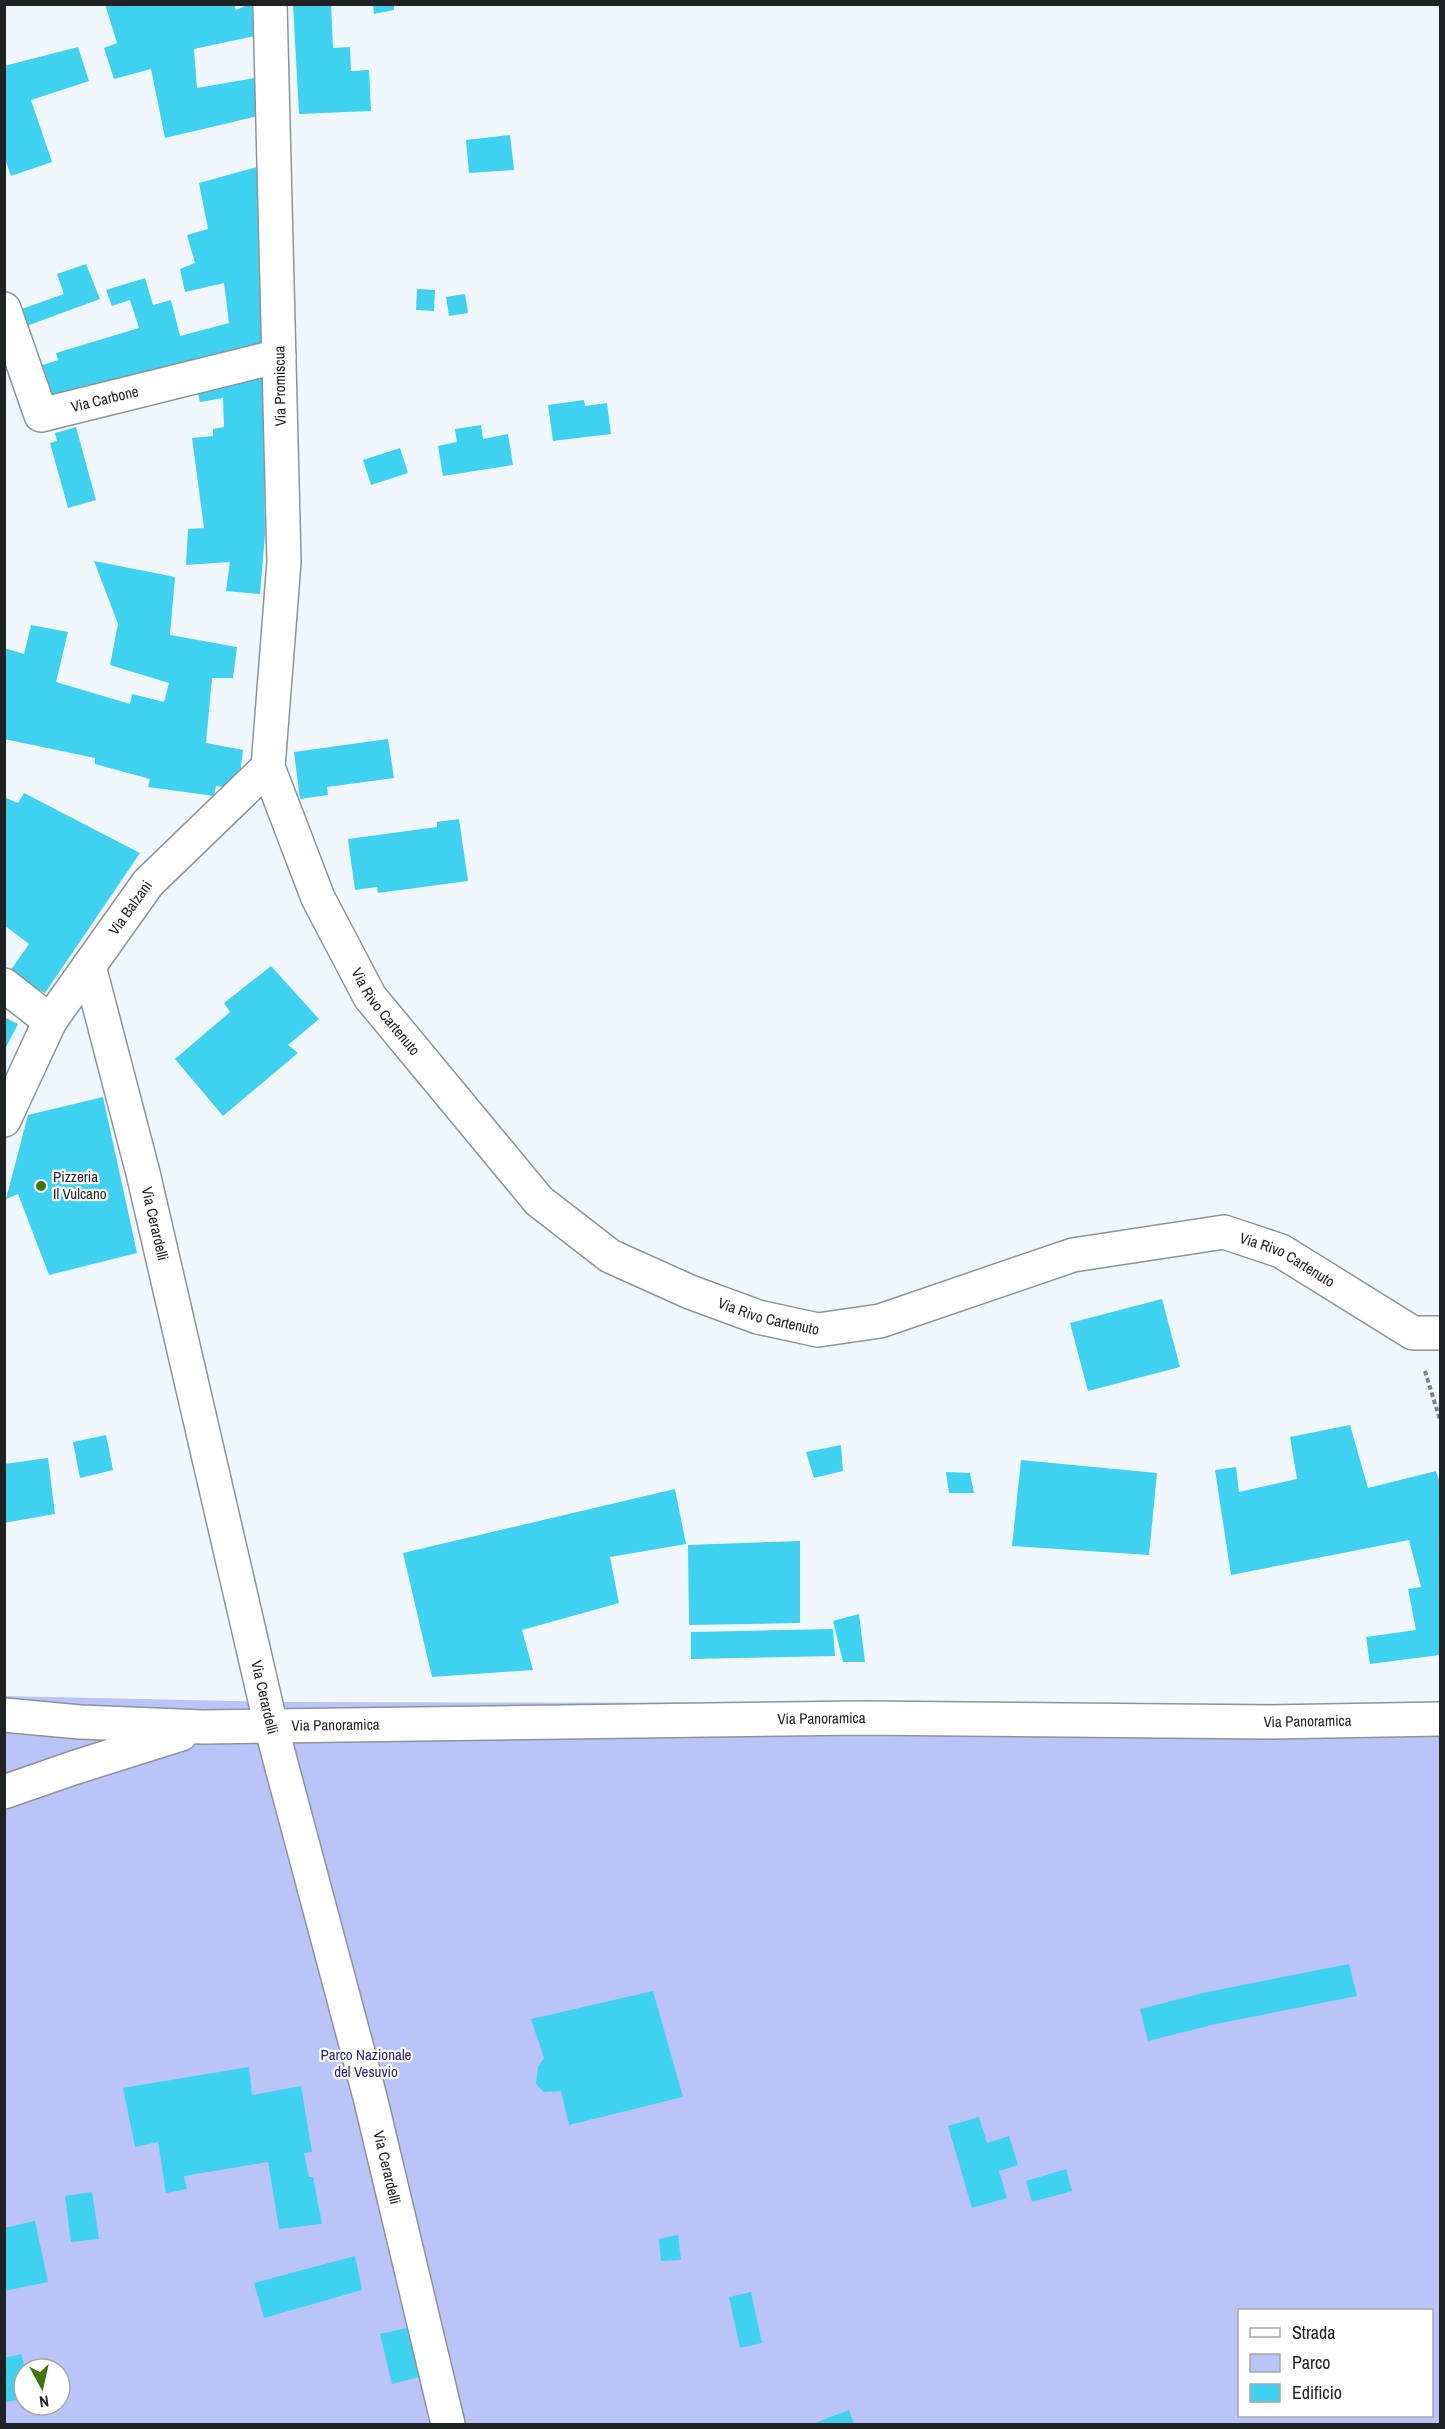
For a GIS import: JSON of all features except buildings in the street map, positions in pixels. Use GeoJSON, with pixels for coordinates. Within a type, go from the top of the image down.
{"type":"FeatureCollection","features":[{"type":"Feature","properties":{"kind":"street","name":"Via Promiscua"},"geometry":{"type":"LineString","coordinates":[[268,768],[284,562],[270,4]]}},
{"type":"Feature","properties":{"kind":"street","name":"Via Carbone"},"geometry":{"type":"LineString","coordinates":[[4,309],[41,415],[279,356]]}},
{"type":"Feature","properties":{"kind":"street","name":"Via Balzani"},"geometry":{"type":"LineString","coordinates":[[4,1120],[50,1021],[148,883],[268,768]]}},
{"type":"Feature","properties":{"kind":"street","name":"Via Rivo Cartenuto"},"geometry":{"type":"LineString","coordinates":[[268,768],[318,898],[370,998],[539,1201],[610,1256],[690,1292],[758,1317],[818,1330],[880,1321],[1073,1255],[1224,1232],[1281,1251],[1427,1333]]}},
{"type":"Feature","properties":{"kind":"street","name":"Via Cerardelli"},"geometry":{"type":"LineString","coordinates":[[89,966],[143,1173],[271,1726],[370,2097],[448,2424]]}},
{"type":"Feature","properties":{"kind":"street"},"geometry":{"type":"LineString","coordinates":[[4,985],[50,1021]]}},
{"type":"Feature","properties":{"kind":"street","name":"Via Panoramica"},"geometry":{"type":"LineString","coordinates":[[4,1715],[80,1722],[203,1727],[862,1718],[1270,1722],[1440,1719]]}},
{"type":"Feature","properties":{"kind":"street","name":"Via Panoramica"},"geometry":{"type":"LineString","coordinates":[[4,1792],[203,1727]]}},
{"type":"Feature","properties":{"kind":"path"},"geometry":{"type":"LineString","coordinates":[[1427,1333],[1440,1420]]}},
{"type":"Feature","properties":{"kind":"green space","name":"Parco Nazionale del Vesuvio"},"geometry":{"type":"Polygon","coordinates":[[[5,1696],[284,1702],[1440,1704],[1440,2424],[5,2424],[5,1696]]]}},
{"type":"Feature","properties":{"kind":"place","name":"Pizzeria Il Vulcano"},"geometry":{"type":"Point","coordinates":[41,1186]}}]}
